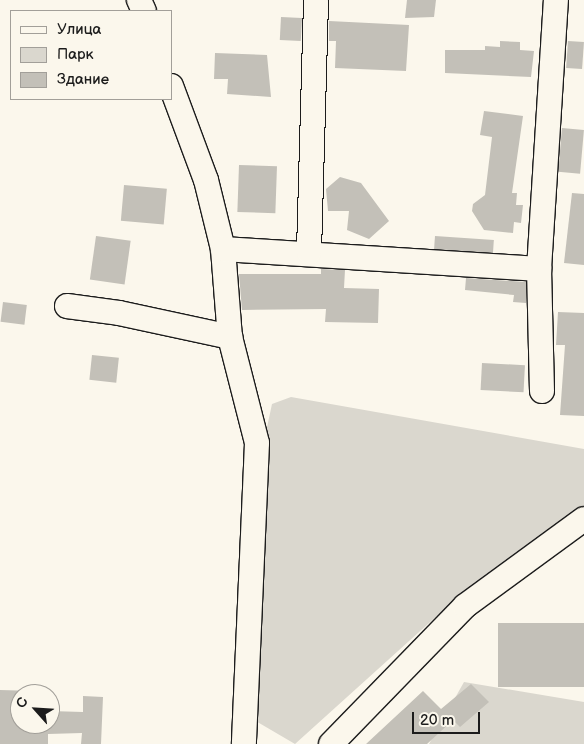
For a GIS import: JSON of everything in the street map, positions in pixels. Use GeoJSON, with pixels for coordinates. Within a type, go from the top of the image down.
{"type":"FeatureCollection","features":[{"type":"Feature","properties":{"kind":"street"},"geometry":{"type":"LineString","coordinates":[[309,252],[316,0]]}},
{"type":"Feature","properties":{"kind":"street"},"geometry":{"type":"LineString","coordinates":[[542,391],[539,269],[556,0]]}},
{"type":"Feature","properties":{"kind":"street"},"geometry":{"type":"LineString","coordinates":[[172,89],[206,180],[223,249],[230,337],[257,443],[244,744]]}},
{"type":"Feature","properties":{"kind":"street"},"geometry":{"type":"LineString","coordinates":[[223,249],[309,252],[539,269]]}},
{"type":"Feature","properties":{"kind":"street"},"geometry":{"type":"LineString","coordinates":[[67,306],[119,312],[230,337]]}},
{"type":"Feature","properties":{"kind":"street"},"geometry":{"type":"LineString","coordinates":[[331,744],[465,606],[584,519]]}},
{"type":"Feature","properties":{"kind":"green space"},"geometry":{"type":"Polygon","coordinates":[[[291,397],[584,449],[584,508],[439,614],[295,744],[254,720],[266,432],[272,404],[291,397]]]}},
{"type":"Feature","properties":{"kind":"green space"},"geometry":{"type":"Polygon","coordinates":[[[464,682],[584,702],[584,744],[429,744],[464,682]]]}},
{"type":"Feature","properties":{"kind":"building"},"geometry":{"type":"Polygon","coordinates":[[[407,0],[436,0],[434,17],[405,18],[407,0]]]}},
{"type":"Feature","properties":{"kind":"building"},"geometry":{"type":"Polygon","coordinates":[[[281,17],[302,18],[301,41],[280,40],[281,17]]]}},
{"type":"Feature","properties":{"kind":"building"},"geometry":{"type":"Polygon","coordinates":[[[329,21],[409,25],[406,71],[335,68],[336,41],[329,41],[329,21]]]}},
{"type":"Feature","properties":{"kind":"building"},"geometry":{"type":"Polygon","coordinates":[[[500,41],[520,42],[520,50],[534,51],[531,77],[445,73],[445,50],[485,50],[485,46],[500,47],[500,41]]]}},
{"type":"Feature","properties":{"kind":"building"},"geometry":{"type":"Polygon","coordinates":[[[568,41],[584,42],[582,69],[566,68],[568,41]]]}},
{"type":"Feature","properties":{"kind":"building"},"geometry":{"type":"Polygon","coordinates":[[[215,53],[267,55],[271,97],[227,94],[228,79],[214,79],[215,53]]]}},
{"type":"Feature","properties":{"kind":"building"},"geometry":{"type":"Polygon","coordinates":[[[484,111],[523,116],[512,193],[517,193],[516,205],[523,205],[521,223],[514,222],[513,233],[484,230],[472,211],[473,204],[485,195],[492,137],[480,135],[484,111]]]}},
{"type":"Feature","properties":{"kind":"building"},"geometry":{"type":"Polygon","coordinates":[[[562,128],[584,130],[580,174],[558,172],[562,128]]]}},
{"type":"Feature","properties":{"kind":"building"},"geometry":{"type":"Polygon","coordinates":[[[239,165],[277,166],[275,213],[237,212],[239,165]]]}},
{"type":"Feature","properties":{"kind":"building"},"geometry":{"type":"Polygon","coordinates":[[[340,177],[361,183],[389,221],[369,239],[347,230],[349,211],[328,211],[326,189],[340,177]]]}},
{"type":"Feature","properties":{"kind":"building"},"geometry":{"type":"Polygon","coordinates":[[[124,185],[167,189],[164,225],[121,221],[124,185]]]}},
{"type":"Feature","properties":{"kind":"building"},"geometry":{"type":"Polygon","coordinates":[[[572,193],[584,194],[584,265],[564,263],[572,193]]]}},
{"type":"Feature","properties":{"kind":"building"},"geometry":{"type":"Polygon","coordinates":[[[96,236],[131,241],[125,284],[90,280],[96,236]]]}},
{"type":"Feature","properties":{"kind":"building"},"geometry":{"type":"Polygon","coordinates":[[[435,236],[494,240],[493,253],[434,249],[435,236]]]}},
{"type":"Feature","properties":{"kind":"building"},"geometry":{"type":"Polygon","coordinates":[[[321,269],[345,270],[344,288],[379,289],[378,323],[325,322],[326,309],[242,310],[239,274],[321,274],[321,269]]]}},
{"type":"Feature","properties":{"kind":"building"},"geometry":{"type":"Polygon","coordinates":[[[466,278],[526,282],[526,303],[513,302],[514,295],[465,290],[466,278]]]}},
{"type":"Feature","properties":{"kind":"building"},"geometry":{"type":"Polygon","coordinates":[[[3,302],[27,305],[24,325],[1,322],[3,302]]]}},
{"type":"Feature","properties":{"kind":"building"},"geometry":{"type":"Polygon","coordinates":[[[558,312],[584,313],[584,416],[560,415],[565,345],[556,345],[558,312]]]}},
{"type":"Feature","properties":{"kind":"building"},"geometry":{"type":"Polygon","coordinates":[[[92,355],[119,358],[116,383],[89,380],[92,355]]]}},
{"type":"Feature","properties":{"kind":"building"},"geometry":{"type":"Polygon","coordinates":[[[482,363],[525,365],[524,392],[481,390],[482,363]]]}},
{"type":"Feature","properties":{"kind":"building"},"geometry":{"type":"Polygon","coordinates":[[[498,623],[584,623],[584,687],[498,687],[498,623]]]}},
{"type":"Feature","properties":{"kind":"building"},"geometry":{"type":"Polygon","coordinates":[[[471,684],[489,702],[460,727],[453,720],[427,744],[366,744],[423,691],[441,709],[471,684]]]}},
{"type":"Feature","properties":{"kind":"building"},"geometry":{"type":"Polygon","coordinates":[[[0,690],[10,690],[10,734],[48,734],[48,744],[0,744],[0,690]]]}},
{"type":"Feature","properties":{"kind":"building"},"geometry":{"type":"Polygon","coordinates":[[[83,696],[103,697],[101,744],[81,744],[82,733],[60,734],[60,711],[83,712],[83,696]]]}}]}
